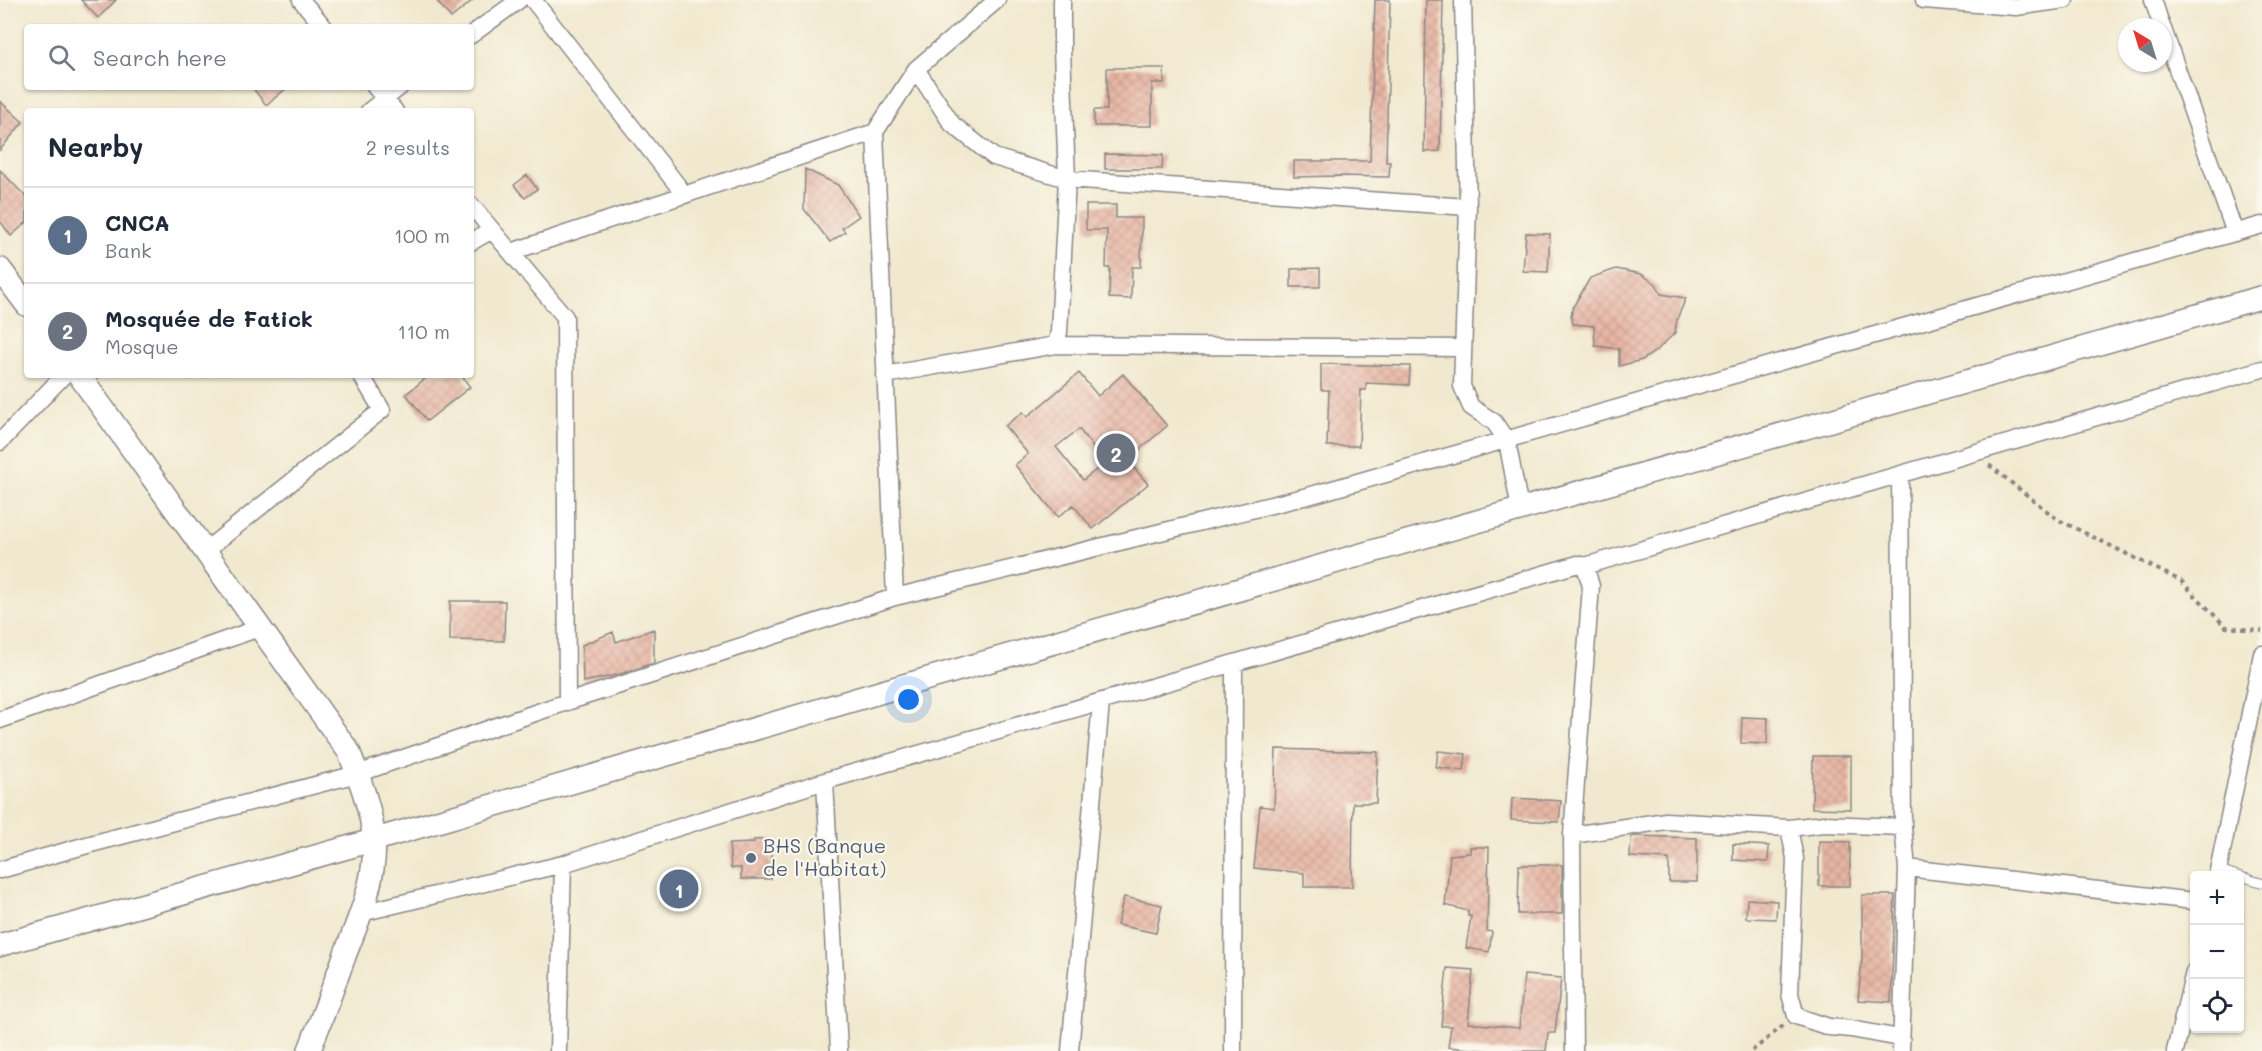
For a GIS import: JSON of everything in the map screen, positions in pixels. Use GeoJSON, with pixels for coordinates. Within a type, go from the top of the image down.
{"type":"FeatureCollection","features":[{"type":"Feature","properties":{"kind":"street"},"geometry":{"type":"LineString","coordinates":[[301,0],[321,24]]}},
{"type":"Feature","properties":{"kind":"street"},"geometry":{"type":"LineString","coordinates":[[474,33],[519,0]]}},
{"type":"Feature","properties":{"kind":"street"},"geometry":{"type":"LineString","coordinates":[[533,0],[685,195]]}},
{"type":"Feature","properties":{"kind":"street"},"geometry":{"type":"LineString","coordinates":[[895,597],[875,132],[916,69],[997,0]]}},
{"type":"Feature","properties":{"kind":"street"},"geometry":{"type":"LineString","coordinates":[[1056,345],[1059,332],[1067,179],[1062,0]]}},
{"type":"Feature","properties":{"kind":"street"},"geometry":{"type":"LineString","coordinates":[[1462,0],[1467,207],[1462,386],[1471,407],[1494,422],[1507,441],[1520,509]]}},
{"type":"Feature","properties":{"kind":"street"},"geometry":{"type":"LineString","coordinates":[[1924,0],[2016,7],[2066,0]]}},
{"type":"Feature","properties":{"kind":"street"},"geometry":{"type":"LineString","coordinates":[[2152,0],[2159,18]]}},
{"type":"Feature","properties":{"kind":"street"},"geometry":{"type":"LineString","coordinates":[[2172,54],[2235,233]]}},
{"type":"Feature","properties":{"kind":"street"},"geometry":{"type":"LineString","coordinates":[[916,69],[952,124],[994,157],[1067,179],[1467,207]]}},
{"type":"Feature","properties":{"kind":"street"},"geometry":{"type":"LineString","coordinates":[[511,252],[875,132]]}},
{"type":"Feature","properties":{"kind":"street"},"geometry":{"type":"LineString","coordinates":[[474,209],[565,317],[567,702]]}},
{"type":"Feature","properties":{"kind":"street"},"geometry":{"type":"LineString","coordinates":[[0,870],[357,774],[567,702],[895,597],[1308,496],[2262,225]]}},
{"type":"Feature","properties":{"kind":"street"},"geometry":{"type":"LineString","coordinates":[[474,240],[492,230]]}},
{"type":"Feature","properties":{"kind":"street"},"geometry":{"type":"LineString","coordinates":[[0,269],[24,301]]}},
{"type":"Feature","properties":{"kind":"street"},"geometry":{"type":"LineString","coordinates":[[0,945],[374,840],[577,779],[2262,297]]}},
{"type":"Feature","properties":{"kind":"street"},"geometry":{"type":"LineString","coordinates":[[885,375],[1056,345],[1463,348]]}},
{"type":"Feature","properties":{"kind":"street"},"geometry":{"type":"LineString","coordinates":[[361,913],[563,864],[825,781],[1578,564],[1585,566],[2262,369]]}},
{"type":"Feature","properties":{"kind":"street"},"geometry":{"type":"LineString","coordinates":[[0,442],[61,378]]}},
{"type":"Feature","properties":{"kind":"street"},"geometry":{"type":"LineString","coordinates":[[81,378],[349,752],[357,774],[374,840],[372,876],[361,913],[309,1051]]}},
{"type":"Feature","properties":{"kind":"street"},"geometry":{"type":"LineString","coordinates":[[206,550],[382,410],[363,378]]}},
{"type":"Feature","properties":{"kind":"street"},"geometry":{"type":"LineString","coordinates":[[1789,828],[1795,858],[1790,994],[1796,1016],[1829,1027],[1851,1029],[1901,1045],[1907,868],[1903,827],[1900,475]]}},
{"type":"Feature","properties":{"kind":"street"},"geometry":{"type":"LineString","coordinates":[[1574,1051],[1572,836],[1589,615],[1590,586],[1585,566]]}},
{"type":"Feature","properties":{"kind":"street"},"geometry":{"type":"LineString","coordinates":[[0,720],[259,628]]}},
{"type":"Feature","properties":{"kind":"street"},"geometry":{"type":"LineString","coordinates":[[2217,871],[2262,654]]}},
{"type":"Feature","properties":{"kind":"street"},"geometry":{"type":"LineString","coordinates":[[1233,1051],[1234,663]]}},
{"type":"Feature","properties":{"kind":"street"},"geometry":{"type":"LineString","coordinates":[[1070,1051],[1101,702]]}},
{"type":"Feature","properties":{"kind":"street"},"geometry":{"type":"LineString","coordinates":[[825,781],[839,1051]]}},
{"type":"Feature","properties":{"kind":"street"},"geometry":{"type":"LineString","coordinates":[[1572,836],[1666,821],[1789,828],[1824,824],[1903,827]]}},
{"type":"Feature","properties":{"kind":"street"},"geometry":{"type":"LineString","coordinates":[[558,1051],[563,864]]}},
{"type":"Feature","properties":{"kind":"street"},"geometry":{"type":"LineString","coordinates":[[1907,868],[2190,901]]}},
{"type":"Feature","properties":{"kind":"street"},"geometry":{"type":"LineString","coordinates":[[2175,1051],[2192,979]]}},
{"type":"Feature","properties":{"kind":"lane"},"geometry":{"type":"LineString","coordinates":[[2244,878],[2262,883]]}},
{"type":"Feature","properties":{"kind":"path"},"geometry":{"type":"LineString","coordinates":[[1974,453],[2057,519],[2181,581],[2226,627],[2262,631]]}},
{"type":"Feature","properties":{"kind":"path"},"geometry":{"type":"LineString","coordinates":[[1752,1051],[1796,1016]]}},
{"type":"Feature","properties":{"kind":"building"},"geometry":{"type":"Polygon","coordinates":[[[81,0],[116,0],[98,18],[81,0]]]}},
{"type":"Feature","properties":{"kind":"building"},"geometry":{"type":"Polygon","coordinates":[[[436,0],[473,0],[451,18],[436,0]]]}},
{"type":"Feature","properties":{"kind":"building"},"geometry":{"type":"Polygon","coordinates":[[[1375,0],[1390,0],[1386,162],[1390,162],[1389,177],[1294,177],[1294,161],[1370,161],[1375,0]]]}},
{"type":"Feature","properties":{"kind":"building"},"geometry":{"type":"Polygon","coordinates":[[[1426,0],[1443,0],[1440,151],[1424,152],[1426,0]]]}},
{"type":"Feature","properties":{"kind":"building"},"geometry":{"type":"Polygon","coordinates":[[[1107,68],[1164,68],[1164,83],[1152,83],[1152,126],[1094,126],[1094,110],[1107,110],[1107,68]]]}},
{"type":"Feature","properties":{"kind":"building"},"geometry":{"type":"Polygon","coordinates":[[[254,90],[284,90],[266,105],[254,90]]]}},
{"type":"Feature","properties":{"kind":"building"},"geometry":{"type":"Polygon","coordinates":[[[0,101],[23,122],[0,150],[0,101]]]}},
{"type":"Feature","properties":{"kind":"building"},"geometry":{"type":"Polygon","coordinates":[[[1105,154],[1163,155],[1162,169],[1105,169],[1105,154]]]}},
{"type":"Feature","properties":{"kind":"building"},"geometry":{"type":"Polygon","coordinates":[[[805,169],[838,185],[859,216],[842,228],[845,232],[830,242],[804,209],[805,169]]]}},
{"type":"Feature","properties":{"kind":"building"},"geometry":{"type":"Polygon","coordinates":[[[0,170],[24,195],[24,225],[11,236],[0,221],[0,170]]]}},
{"type":"Feature","properties":{"kind":"building"},"geometry":{"type":"Polygon","coordinates":[[[527,175],[537,189],[525,198],[514,185],[527,175]]]}},
{"type":"Feature","properties":{"kind":"building"},"geometry":{"type":"Polygon","coordinates":[[[1086,205],[1116,205],[1116,218],[1142,218],[1141,267],[1132,267],[1131,299],[1109,298],[1110,268],[1106,268],[1107,230],[1086,230],[1086,205]]]}},
{"type":"Feature","properties":{"kind":"building"},"geometry":{"type":"Polygon","coordinates":[[[1526,233],[1550,234],[1548,272],[1523,271],[1526,233]]]}},
{"type":"Feature","properties":{"kind":"building"},"geometry":{"type":"Polygon","coordinates":[[[1320,268],[1320,287],[1291,287],[1291,269],[1320,268]]]}},
{"type":"Feature","properties":{"kind":"building"},"geometry":{"type":"Polygon","coordinates":[[[1616,269],[1641,274],[1656,284],[1661,294],[1686,298],[1677,319],[1675,333],[1642,360],[1619,366],[1619,349],[1595,346],[1594,326],[1573,324],[1571,316],[1573,307],[1590,278],[1616,269]]]}},
{"type":"Feature","properties":{"kind":"building"},"geometry":{"type":"Polygon","coordinates":[[[1321,364],[1410,366],[1409,385],[1366,383],[1366,390],[1361,390],[1359,446],[1327,446],[1329,390],[1321,390],[1321,364]]]}},
{"type":"Feature","properties":{"kind":"building"},"geometry":{"type":"Polygon","coordinates":[[[1079,373],[1098,396],[1123,374],[1167,426],[1127,460],[1148,484],[1093,529],[1073,505],[1058,517],[1015,465],[1028,454],[1005,426],[1023,412],[1027,417],[1079,373]],[[1079,429],[1056,447],[1083,480],[1105,463],[1079,429]]]}},
{"type":"Feature","properties":{"kind":"building"},"geometry":{"type":"Polygon","coordinates":[[[426,378],[463,378],[470,387],[427,421],[406,394],[426,378]]]}},
{"type":"Feature","properties":{"kind":"building"},"geometry":{"type":"Polygon","coordinates":[[[450,601],[505,601],[504,641],[450,640],[450,601]]]}},
{"type":"Feature","properties":{"kind":"building"},"geometry":{"type":"Polygon","coordinates":[[[654,629],[654,663],[617,675],[583,682],[582,645],[613,632],[616,642],[654,629]]]}},
{"type":"Feature","properties":{"kind":"building"},"geometry":{"type":"Polygon","coordinates":[[[1742,717],[1768,718],[1767,744],[1741,743],[1742,717]]]}},
{"type":"Feature","properties":{"kind":"building"},"geometry":{"type":"Polygon","coordinates":[[[1276,749],[1378,752],[1376,803],[1353,803],[1352,887],[1304,887],[1304,873],[1254,868],[1260,806],[1274,808],[1276,749]]]}},
{"type":"Feature","properties":{"kind":"building"},"geometry":{"type":"Polygon","coordinates":[[[1438,751],[1466,754],[1464,771],[1436,767],[1438,751]]]}},
{"type":"Feature","properties":{"kind":"building"},"geometry":{"type":"Polygon","coordinates":[[[1813,756],[1851,756],[1851,809],[1812,808],[1813,756]]]}},
{"type":"Feature","properties":{"kind":"building"},"geometry":{"type":"Polygon","coordinates":[[[1512,798],[1561,801],[1559,822],[1511,820],[1512,798]]]}},
{"type":"Feature","properties":{"kind":"building"},"geometry":{"type":"Polygon","coordinates":[[[1631,837],[1697,838],[1697,882],[1669,882],[1669,859],[1630,857],[1631,837]]]}},
{"type":"Feature","properties":{"kind":"building","name":"BHS (Banque de l'Habitat)"},"geometry":{"type":"Polygon","coordinates":[[[771,839],[771,879],[741,879],[741,868],[731,868],[729,844],[754,843],[754,840],[771,839]]]}},
{"type":"Feature","properties":{"kind":"building"},"geometry":{"type":"Polygon","coordinates":[[[1819,841],[1850,842],[1850,886],[1819,886],[1819,841]]]}},
{"type":"Feature","properties":{"kind":"building"},"geometry":{"type":"Polygon","coordinates":[[[1733,844],[1769,846],[1768,862],[1733,860],[1733,844]]]}},
{"type":"Feature","properties":{"kind":"building"},"geometry":{"type":"Polygon","coordinates":[[[1470,847],[1489,847],[1487,931],[1492,932],[1489,952],[1466,948],[1471,916],[1468,916],[1468,911],[1445,905],[1450,855],[1470,853],[1470,847]]]}},
{"type":"Feature","properties":{"kind":"building"},"geometry":{"type":"Polygon","coordinates":[[[1519,865],[1562,865],[1562,914],[1518,914],[1519,865]]]}},
{"type":"Feature","properties":{"kind":"building"},"geometry":{"type":"Polygon","coordinates":[[[1862,895],[1895,895],[1891,1002],[1858,1000],[1862,958],[1862,895]]]}},
{"type":"Feature","properties":{"kind":"building"},"geometry":{"type":"Polygon","coordinates":[[[1124,897],[1162,905],[1156,933],[1117,925],[1124,897]]]}},
{"type":"Feature","properties":{"kind":"building"},"geometry":{"type":"Polygon","coordinates":[[[1747,899],[1777,901],[1776,919],[1746,918],[1747,899]]]}},
{"type":"Feature","properties":{"kind":"building"},"geometry":{"type":"Polygon","coordinates":[[[1447,968],[1473,970],[1468,1023],[1519,1028],[1524,975],[1561,978],[1555,1033],[1548,1033],[1546,1051],[1492,1051],[1448,1047],[1451,1026],[1441,1026],[1447,968]]]}},
{"type":"Feature","properties":{"kind":"place","name":"Mosquée de Fatick"},"geometry":{"type":"Point","coordinates":[1116,453]}},
{"type":"Feature","properties":{"kind":"place","name":"BHS (Banque de l'Habitat)"},"geometry":{"type":"Point","coordinates":[751,858]}},
{"type":"Feature","properties":{"kind":"place","name":"CNCA"},"geometry":{"type":"Point","coordinates":[679,889]}}]}
